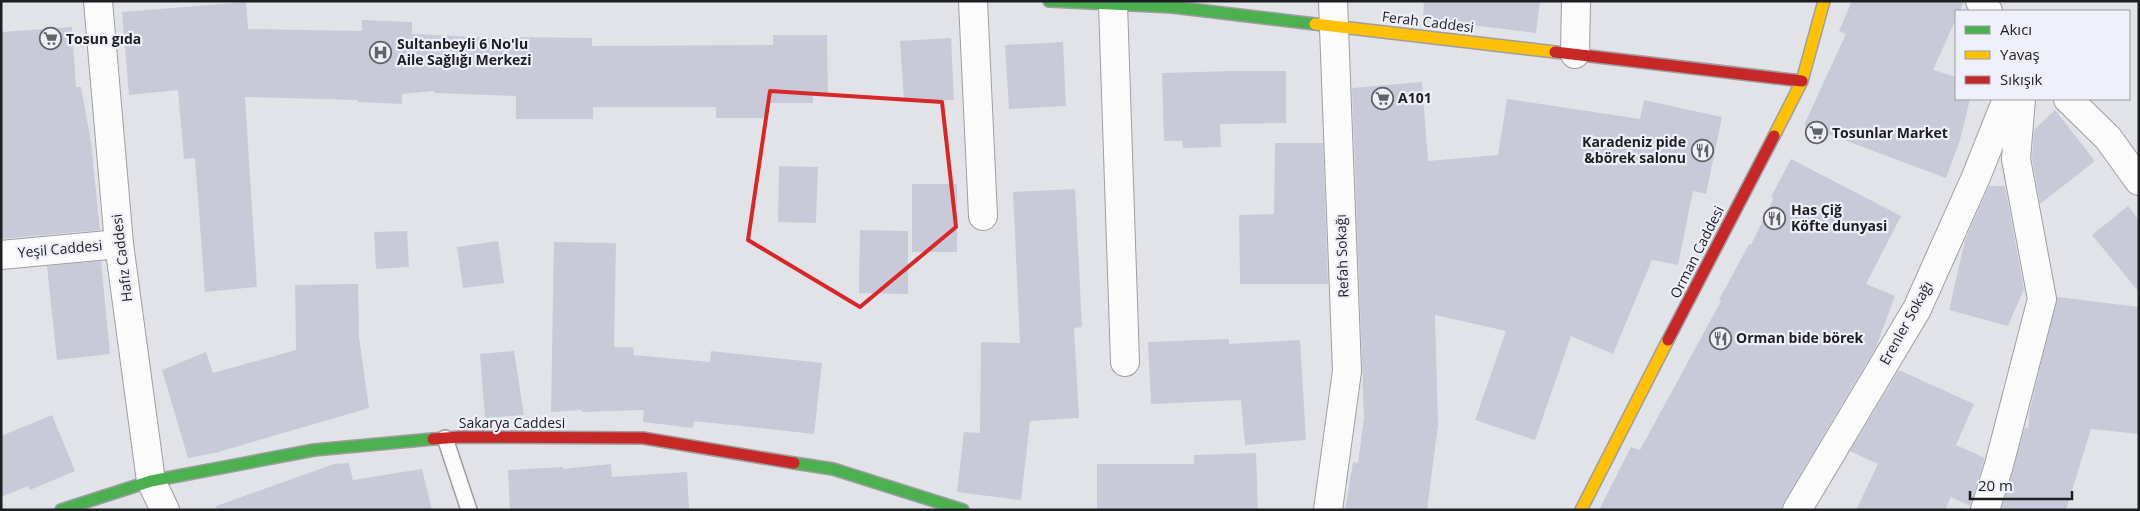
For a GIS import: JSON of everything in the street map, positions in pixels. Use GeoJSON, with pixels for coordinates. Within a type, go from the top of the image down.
{"type":"FeatureCollection","features":[{"type":"Feature","properties":{"kind":"street","name":"Hafız Caddesi"},"geometry":{"type":"LineString","coordinates":[[98,1],[119,244],[151,481],[165,510]]}},
{"type":"Feature","properties":{"kind":"street"},"geometry":{"type":"LineString","coordinates":[[973,1],[983,216]]}},
{"type":"Feature","properties":{"kind":"street","name":"Ferah Caddesi"},"geometry":{"type":"LineString","coordinates":[[1050,1],[1333,14],[1575,54],[1802,81]]}},
{"type":"Feature","properties":{"kind":"street"},"geometry":{"type":"LineString","coordinates":[[1575,54],[1576,1]]}},
{"type":"Feature","properties":{"kind":"street","name":"Orman Caddesi"},"geometry":{"type":"LineString","coordinates":[[1581,510],[1802,81],[1824,1]]}},
{"type":"Feature","properties":{"kind":"street"},"geometry":{"type":"LineString","coordinates":[[1113,4],[1125,362]]}},
{"type":"Feature","properties":{"kind":"street","name":"Refah Sokağı"},"geometry":{"type":"LineString","coordinates":[[1328,510],[1347,371],[1333,14]]}},
{"type":"Feature","properties":{"kind":"street","name":"Erenler Sokağı"},"geometry":{"type":"LineString","coordinates":[[1797,510],[1917,309],[1976,177],[2007,100]]}},
{"type":"Feature","properties":{"kind":"street"},"geometry":{"type":"LineString","coordinates":[[1985,510],[1999,465],[2042,299],[2016,159],[2020,100]]}},
{"type":"Feature","properties":{"kind":"street"},"geometry":{"type":"LineString","coordinates":[[2069,100],[2108,138],[2139,181]]}},
{"type":"Feature","properties":{"kind":"street","name":"Yeşil Caddesi"},"geometry":{"type":"LineString","coordinates":[[1,255],[119,244]]}},
{"type":"Feature","properties":{"kind":"street","name":"Sakarya Caddesi"},"geometry":{"type":"LineString","coordinates":[[61,510],[151,481],[314,450],[445,438],[643,438],[833,469],[963,510]]}},
{"type":"Feature","properties":{"kind":"lane"},"geometry":{"type":"LineString","coordinates":[[445,438],[469,510]]}},
{"type":"Feature","properties":{"kind":"highlighted area"},"geometry":{"type":"Polygon","coordinates":[[[770,91],[942,102],[956,227],[860,307],[748,240],[770,91]]]}},
{"type":"Feature","properties":{"kind":"building"},"geometry":{"type":"Polygon","coordinates":[[[1424,1],[1540,1],[1536,33],[1423,19],[1424,1]]]}},
{"type":"Feature","properties":{"kind":"building"},"geometry":{"type":"Polygon","coordinates":[[[1852,1],[1964,1],[1960,10],[1955,10],[1955,21],[1933,70],[1955,77],[1955,100],[1970,100],[1960,140],[1946,178],[1804,125],[1846,34],[1839,31],[1852,1]]]}},
{"type":"Feature","properties":{"kind":"building"},"geometry":{"type":"Polygon","coordinates":[[[246,2],[248,29],[362,31],[362,20],[412,22],[412,34],[516,39],[516,37],[592,38],[592,46],[773,45],[773,35],[827,35],[828,95],[813,95],[813,103],[766,103],[766,118],[716,118],[716,107],[593,107],[593,119],[516,119],[516,96],[434,93],[434,91],[402,94],[402,104],[358,102],[358,100],[245,97],[257,287],[205,292],[195,158],[184,159],[178,90],[129,95],[122,12],[246,2]]]}},
{"type":"Feature","properties":{"kind":"building"},"geometry":{"type":"Polygon","coordinates":[[[72,27],[76,87],[81,87],[91,142],[100,230],[1,239],[1,32],[72,27]]]}},
{"type":"Feature","properties":{"kind":"building"},"geometry":{"type":"Polygon","coordinates":[[[951,38],[954,100],[904,102],[900,41],[951,38]]]}},
{"type":"Feature","properties":{"kind":"building"},"geometry":{"type":"Polygon","coordinates":[[[1063,42],[1066,106],[1009,109],[1005,45],[1063,42]]]}},
{"type":"Feature","properties":{"kind":"building"},"geometry":{"type":"Polygon","coordinates":[[[1286,71],[1286,123],[1220,124],[1221,147],[1183,148],[1182,141],[1164,141],[1162,73],[1286,71]]]}},
{"type":"Feature","properties":{"kind":"building"},"geometry":{"type":"Polygon","coordinates":[[[1422,82],[1428,161],[1498,155],[1507,99],[1640,119],[1644,100],[1722,117],[1706,194],[1693,191],[1678,265],[1652,260],[1613,354],[1571,336],[1535,440],[1475,420],[1506,331],[1435,315],[1438,425],[1427,510],[1345,510],[1353,462],[1358,463],[1364,417],[1352,88],[1422,82]]]}},
{"type":"Feature","properties":{"kind":"building"},"geometry":{"type":"Polygon","coordinates":[[[2055,110],[2095,161],[2040,204],[2032,158],[2034,130],[2055,110]]]}},
{"type":"Feature","properties":{"kind":"building"},"geometry":{"type":"Polygon","coordinates":[[[1275,143],[1323,143],[1328,284],[1240,284],[1239,215],[1274,214],[1275,143]]]}},
{"type":"Feature","properties":{"kind":"building"},"geometry":{"type":"Polygon","coordinates":[[[1791,159],[1901,216],[1866,284],[1895,296],[1876,347],[1781,510],[1599,510],[1631,447],[1640,450],[1721,301],[1719,300],[1749,244],[1751,245],[1774,198],[1771,197],[1791,159]]]}},
{"type":"Feature","properties":{"kind":"building"},"geometry":{"type":"Polygon","coordinates":[[[779,166],[818,167],[816,223],[778,222],[779,166]]]}},
{"type":"Feature","properties":{"kind":"building"},"geometry":{"type":"Polygon","coordinates":[[[912,184],[957,184],[957,252],[912,252],[912,184]]]}},
{"type":"Feature","properties":{"kind":"building"},"geometry":{"type":"Polygon","coordinates":[[[1989,186],[2005,186],[2024,289],[2008,326],[1949,310],[1965,240],[1989,186]]]}},
{"type":"Feature","properties":{"kind":"building"},"geometry":{"type":"Polygon","coordinates":[[[1075,189],[1082,327],[1074,328],[1079,418],[1030,421],[1021,500],[957,492],[964,432],[980,433],[981,342],[1020,343],[1013,192],[1075,189]]]}},
{"type":"Feature","properties":{"kind":"building"},"geometry":{"type":"Polygon","coordinates":[[[2128,206],[2139,220],[2139,292],[2092,235],[2128,206]]]}},
{"type":"Feature","properties":{"kind":"building"},"geometry":{"type":"Polygon","coordinates":[[[860,230],[908,231],[908,294],[859,293],[860,230]]]}},
{"type":"Feature","properties":{"kind":"building"},"geometry":{"type":"Polygon","coordinates":[[[407,231],[409,267],[376,269],[374,232],[407,231]]]}},
{"type":"Feature","properties":{"kind":"building"},"geometry":{"type":"Polygon","coordinates":[[[498,241],[504,283],[463,288],[457,247],[498,241]]]}},
{"type":"Feature","properties":{"kind":"building"},"geometry":{"type":"Polygon","coordinates":[[[554,242],[616,243],[614,347],[633,347],[634,355],[710,362],[711,351],[822,363],[814,434],[694,421],[693,428],[643,422],[644,410],[551,412],[554,242]]]}},
{"type":"Feature","properties":{"kind":"building"},"geometry":{"type":"Polygon","coordinates":[[[101,261],[110,354],[57,360],[47,266],[101,261]]]}},
{"type":"Feature","properties":{"kind":"building"},"geometry":{"type":"Polygon","coordinates":[[[358,284],[359,337],[369,408],[215,453],[188,458],[162,370],[206,352],[213,373],[296,350],[295,285],[358,284]]]}},
{"type":"Feature","properties":{"kind":"building"},"geometry":{"type":"Polygon","coordinates":[[[2057,297],[2139,307],[2139,434],[2091,429],[2066,510],[2001,510],[2025,427],[2028,429],[2030,409],[2057,297]]]}},
{"type":"Feature","properties":{"kind":"building"},"geometry":{"type":"Polygon","coordinates":[[[1229,339],[1229,344],[1300,340],[1306,440],[1245,445],[1241,400],[1151,404],[1148,342],[1229,339]]]}},
{"type":"Feature","properties":{"kind":"building"},"geometry":{"type":"Polygon","coordinates":[[[514,351],[524,415],[485,418],[480,354],[514,351]]]}},
{"type":"Feature","properties":{"kind":"building"},"geometry":{"type":"Polygon","coordinates":[[[1899,370],[1974,404],[1956,445],[1985,458],[1970,506],[1951,497],[1945,510],[1856,510],[1878,464],[1850,451],[1899,370]]]}},
{"type":"Feature","properties":{"kind":"building"},"geometry":{"type":"Polygon","coordinates":[[[52,415],[75,471],[30,490],[28,486],[1,497],[1,436],[52,415]]]}},
{"type":"Feature","properties":{"kind":"building"},"geometry":{"type":"Polygon","coordinates":[[[1256,453],[1258,510],[1097,510],[1097,464],[1194,464],[1194,455],[1256,453]]]}},
{"type":"Feature","properties":{"kind":"building"},"geometry":{"type":"Polygon","coordinates":[[[349,463],[353,480],[422,469],[432,510],[217,510],[216,506],[334,464],[349,463]]]}},
{"type":"Feature","properties":{"kind":"building"},"geometry":{"type":"Polygon","coordinates":[[[611,464],[612,477],[687,472],[689,510],[510,510],[508,470],[563,467],[563,469],[611,464]]]}},
{"type":"Feature","properties":{"kind":"traffic: fast"},"geometry":{"type":"LineString","coordinates":[[1049,1],[1172,7],[1315,24]]}},
{"type":"Feature","properties":{"kind":"traffic: fast"},"geometry":{"type":"LineString","coordinates":[[61,510],[151,481],[314,450],[433,439]]}},
{"type":"Feature","properties":{"kind":"traffic: fast"},"geometry":{"type":"LineString","coordinates":[[794,463],[833,469],[963,510]]}},
{"type":"Feature","properties":{"kind":"traffic: slow"},"geometry":{"type":"LineString","coordinates":[[1774,136],[1802,81],[1824,1]]}},
{"type":"Feature","properties":{"kind":"traffic: slow"},"geometry":{"type":"LineString","coordinates":[[1315,24],[1555,52]]}},
{"type":"Feature","properties":{"kind":"traffic: slow"},"geometry":{"type":"LineString","coordinates":[[1581,510],[1668,340]]}},
{"type":"Feature","properties":{"kind":"traffic: jam"},"geometry":{"type":"LineString","coordinates":[[1555,52],[1802,81]]}},
{"type":"Feature","properties":{"kind":"traffic: jam"},"geometry":{"type":"LineString","coordinates":[[1668,340],[1774,136]]}},
{"type":"Feature","properties":{"kind":"traffic: jam"},"geometry":{"type":"LineString","coordinates":[[433,439],[460,437],[643,438],[794,463]]}},
{"type":"Feature","properties":{"kind":"place","name":"Tosun gıda"},"geometry":{"type":"Point","coordinates":[50,39]}},
{"type":"Feature","properties":{"kind":"place","name":"Sultanbeyli 6 No'lu Aile Sağlığı Merkezi"},"geometry":{"type":"Point","coordinates":[381,52]}},
{"type":"Feature","properties":{"kind":"place","name":"A101"},"geometry":{"type":"Point","coordinates":[1382,98]}},
{"type":"Feature","properties":{"kind":"place","name":"Tosunlar Market"},"geometry":{"type":"Point","coordinates":[1816,133]}},
{"type":"Feature","properties":{"kind":"place","name":"Karadeniz pide &börek salonu"},"geometry":{"type":"Point","coordinates":[1702,150]}},
{"type":"Feature","properties":{"kind":"place","name":"Has Çiğ Köfte dunyasi"},"geometry":{"type":"Point","coordinates":[1775,218]}},
{"type":"Feature","properties":{"kind":"place","name":"Orman bide börek"},"geometry":{"type":"Point","coordinates":[1720,338]}}]}
